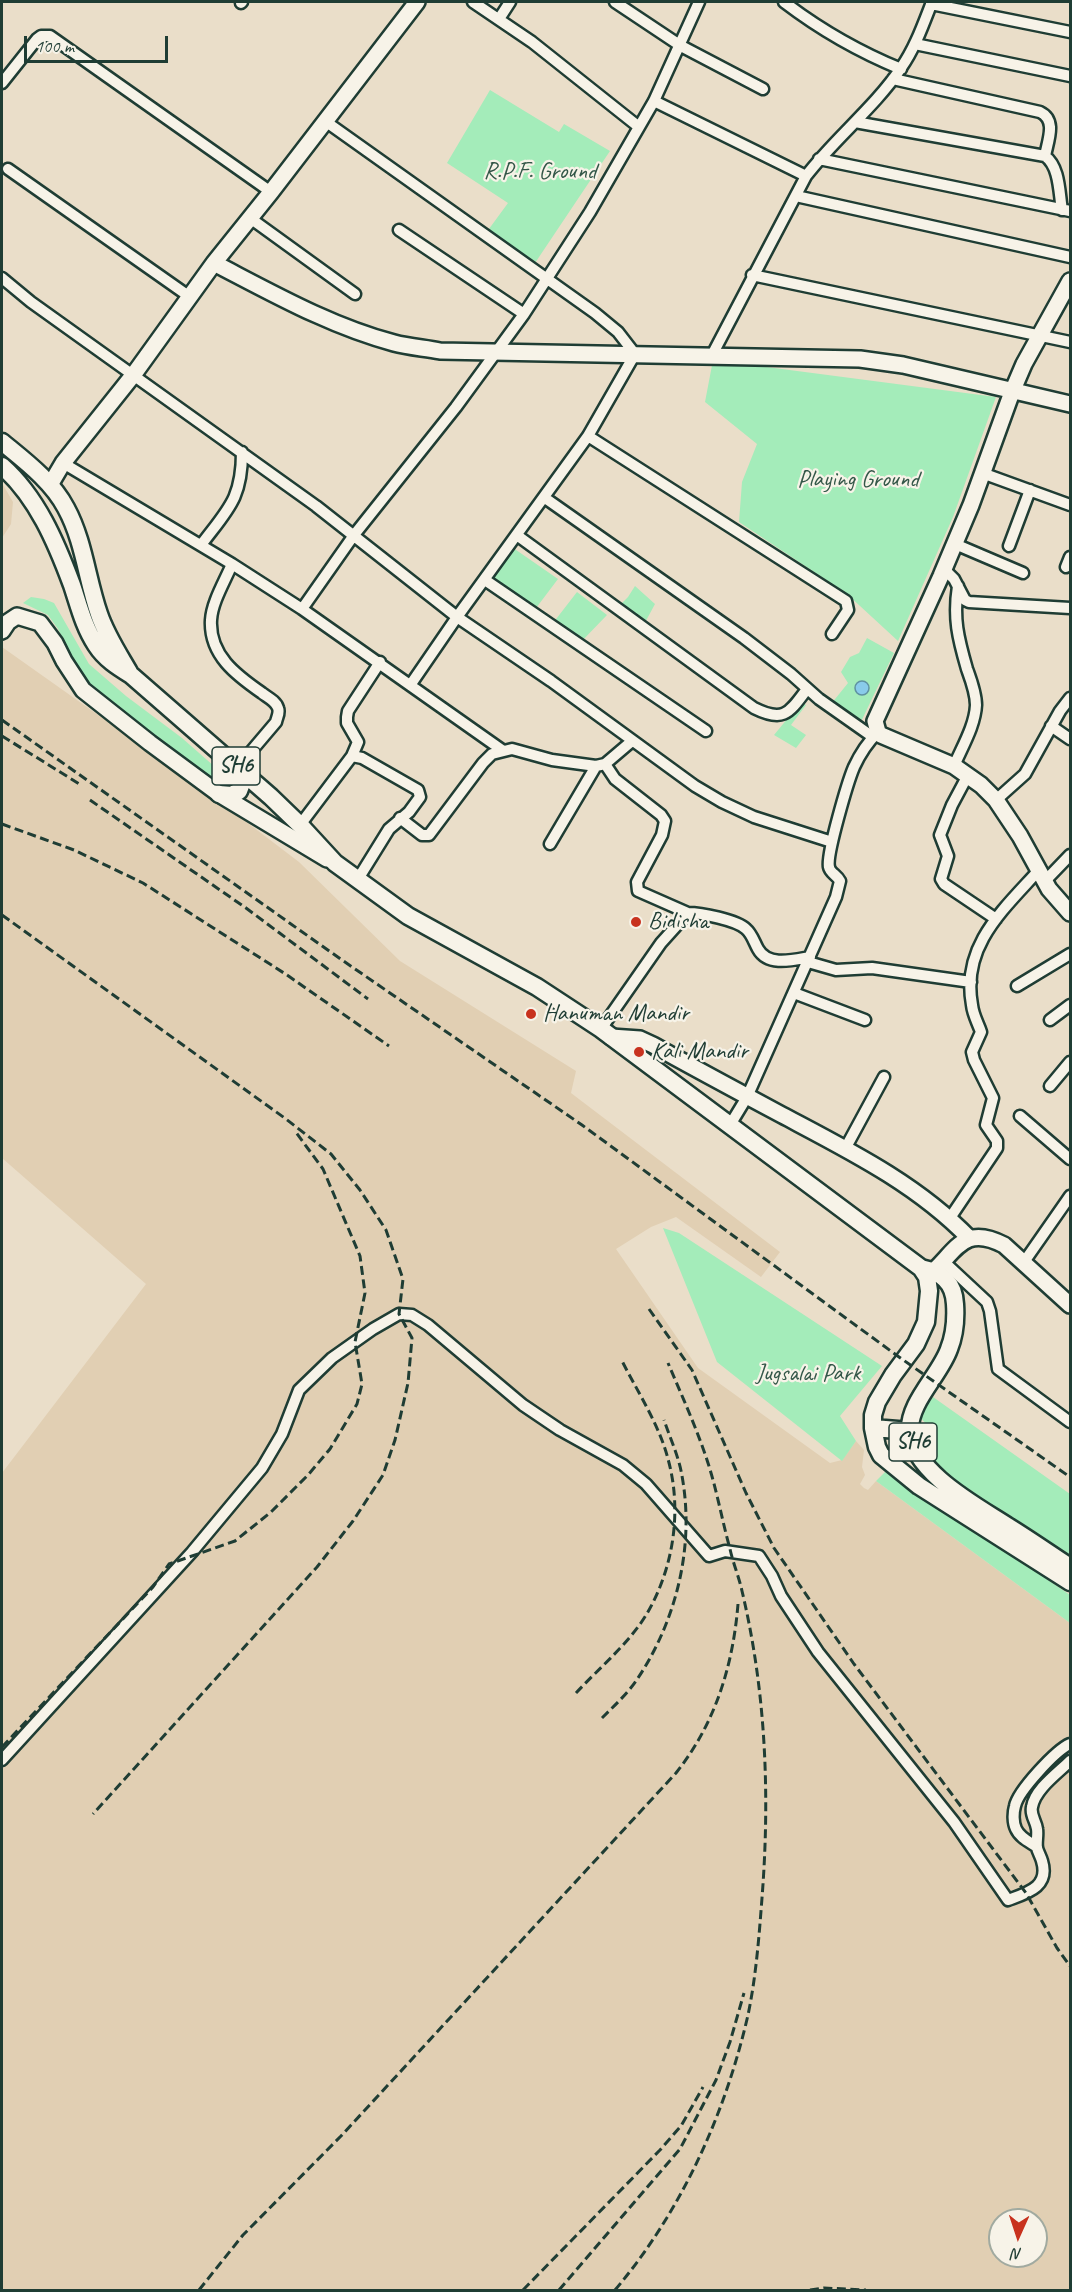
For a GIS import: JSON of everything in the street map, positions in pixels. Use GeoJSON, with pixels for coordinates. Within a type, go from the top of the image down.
{"type":"FeatureCollection","features":[{"type":"Feature","properties":{"kind":"main road","name":"SH6"},"geometry":{"type":"LineString","coordinates":[[2,442],[50,485],[66,507],[76,532],[106,632],[131,675]]}},
{"type":"Feature","properties":{"kind":"main road","name":"SH6"},"geometry":{"type":"LineString","coordinates":[[2,466],[28,495],[47,526],[86,626],[97,647],[109,661],[131,675],[239,769],[300,825],[335,863],[408,916],[537,987],[606,1033],[931,1269],[952,1287],[955,1298],[954,1330],[949,1350],[915,1408],[911,1419],[910,1431],[920,1457],[957,1493],[1071,1568]]}},
{"type":"Feature","properties":{"kind":"main road"},"geometry":{"type":"LineString","coordinates":[[219,794],[232,795],[239,791],[242,783],[239,769]]}},
{"type":"Feature","properties":{"kind":"main road","name":"SH6"},"geometry":{"type":"LineString","coordinates":[[931,1269],[926,1322],[916,1344],[877,1402],[873,1415],[873,1428],[881,1455],[901,1473],[947,1505],[1071,1582]]}},
{"type":"Feature","properties":{"kind":"main road"},"geometry":{"type":"LineString","coordinates":[[873,1428],[910,1431]]}},
{"type":"Feature","properties":{"kind":"street"},"geometry":{"type":"LineString","coordinates":[[50,485],[63,463],[134,374],[214,262],[271,192],[417,2]]}},
{"type":"Feature","properties":{"kind":"street"},"geometry":{"type":"LineString","coordinates":[[473,2],[584,81],[639,127]]}},
{"type":"Feature","properties":{"kind":"street"},"geometry":{"type":"LineString","coordinates":[[499,19],[510,2]]}},
{"type":"Feature","properties":{"kind":"street"},"geometry":{"type":"LineString","coordinates":[[615,2],[681,46],[763,89]]}},
{"type":"Feature","properties":{"kind":"street"},"geometry":{"type":"LineString","coordinates":[[302,609],[354,535],[427,445],[524,315],[590,212],[654,101],[681,46],[699,2]]}},
{"type":"Feature","properties":{"kind":"street"},"geometry":{"type":"LineString","coordinates":[[784,2],[829,35],[860,52],[901,69]]}},
{"type":"Feature","properties":{"kind":"street"},"geometry":{"type":"LineString","coordinates":[[711,357],[752,275],[806,176],[901,69],[915,45],[932,3],[1071,32]]}},
{"type":"Feature","properties":{"kind":"street"},"geometry":{"type":"LineString","coordinates":[[2,83],[37,39],[41,36],[50,36],[271,192]]}},
{"type":"Feature","properties":{"kind":"street"},"geometry":{"type":"LineString","coordinates":[[915,45],[1071,76]]}},
{"type":"Feature","properties":{"kind":"street"},"geometry":{"type":"LineString","coordinates":[[893,79],[1040,112],[1050,121],[1045,156]]}},
{"type":"Feature","properties":{"kind":"street"},"geometry":{"type":"LineString","coordinates":[[654,101],[806,176]]}},
{"type":"Feature","properties":{"kind":"street"},"geometry":{"type":"LineString","coordinates":[[325,121],[547,278],[618,332],[635,354]]}},
{"type":"Feature","properties":{"kind":"street"},"geometry":{"type":"LineString","coordinates":[[819,159],[1066,211],[1056,172],[1051,160],[1045,156],[855,122]]}},
{"type":"Feature","properties":{"kind":"street"},"geometry":{"type":"LineString","coordinates":[[8,169],[190,297]]}},
{"type":"Feature","properties":{"kind":"street"},"geometry":{"type":"LineString","coordinates":[[796,196],[1071,257]]}},
{"type":"Feature","properties":{"kind":"street"},"geometry":{"type":"LineString","coordinates":[[250,218],[355,294]]}},
{"type":"Feature","properties":{"kind":"street"},"geometry":{"type":"LineString","coordinates":[[399,230],[524,315]]}},
{"type":"Feature","properties":{"kind":"street"},"geometry":{"type":"LineString","coordinates":[[214,262],[295,305],[350,329],[396,344],[440,351],[860,359],[903,365],[1071,404]]}},
{"type":"Feature","properties":{"kind":"street"},"geometry":{"type":"LineString","coordinates":[[752,275],[1071,342]]}},
{"type":"Feature","properties":{"kind":"street"},"geometry":{"type":"LineString","coordinates":[[2,278],[31,302],[134,374],[354,535],[457,617],[551,681],[695,786],[754,817],[832,842]]}},
{"type":"Feature","properties":{"kind":"street"},"geometry":{"type":"LineString","coordinates":[[730,1125],[747,1097],[809,960],[839,887],[838,876],[829,869],[828,861],[854,768],[876,734],[875,721],[945,569],[1012,392],[1039,337],[1071,281]]}},
{"type":"Feature","properties":{"kind":"street"},"geometry":{"type":"LineString","coordinates":[[411,684],[588,436],[635,354]]}},
{"type":"Feature","properties":{"kind":"street"},"geometry":{"type":"LineString","coordinates":[[588,436],[846,601],[848,610],[832,634]]}},
{"type":"Feature","properties":{"kind":"street"},"geometry":{"type":"LineString","coordinates":[[201,545],[230,507],[238,492],[242,452]]}},
{"type":"Feature","properties":{"kind":"street"},"geometry":{"type":"LineString","coordinates":[[63,463],[201,545],[302,609],[502,750]]}},
{"type":"Feature","properties":{"kind":"street"},"geometry":{"type":"LineString","coordinates":[[982,473],[1071,505]]}},
{"type":"Feature","properties":{"kind":"street"},"geometry":{"type":"LineString","coordinates":[[1009,546],[1030,490]]}},
{"type":"Feature","properties":{"kind":"street"},"geometry":{"type":"LineString","coordinates":[[545,498],[744,638],[792,674],[807,689],[876,734],[954,766],[968,775],[996,801],[1020,836],[1042,876],[1071,913]]}},
{"type":"Feature","properties":{"kind":"street"},"geometry":{"type":"LineString","coordinates":[[518,536],[754,708],[769,715],[781,716],[790,711],[807,689]]}},
{"type":"Feature","properties":{"kind":"street"},"geometry":{"type":"LineString","coordinates":[[954,544],[1023,573]]}},
{"type":"Feature","properties":{"kind":"street"},"geometry":{"type":"LineString","coordinates":[[232,564],[210,619],[211,634],[216,650],[226,664],[243,680],[274,701],[279,714],[276,722],[239,769]]}},
{"type":"Feature","properties":{"kind":"street"},"geometry":{"type":"LineString","coordinates":[[945,569],[958,586],[964,600],[969,602],[1071,608]]}},
{"type":"Feature","properties":{"kind":"street"},"geometry":{"type":"LineString","coordinates":[[485,580],[706,731]]}},
{"type":"Feature","properties":{"kind":"street"},"geometry":{"type":"LineString","coordinates":[[954,766],[969,731],[976,705],[956,627],[955,605],[958,586]]}},
{"type":"Feature","properties":{"kind":"street"},"geometry":{"type":"LineString","coordinates":[[2,631],[8,622],[17,616],[40,623],[55,643],[83,690],[219,794],[335,863]]}},
{"type":"Feature","properties":{"kind":"street"},"geometry":{"type":"LineString","coordinates":[[300,825],[352,756],[358,742],[347,723],[348,711],[380,663]]}},
{"type":"Feature","properties":{"kind":"street"},"geometry":{"type":"LineString","coordinates":[[996,801],[1025,774],[1071,698]]}},
{"type":"Feature","properties":{"kind":"street"},"geometry":{"type":"LineString","coordinates":[[1052,726],[1071,739]]}},
{"type":"Feature","properties":{"kind":"street"},"geometry":{"type":"LineString","coordinates":[[550,844],[601,765],[632,741]]}},
{"type":"Feature","properties":{"kind":"street"},"geometry":{"type":"LineString","coordinates":[[400,818],[422,835],[429,835],[483,763],[492,754],[502,750],[512,749],[552,760],[601,765],[661,815],[664,821],[662,835],[637,882],[638,891],[688,913],[740,925],[748,930],[764,956],[773,960],[809,960],[836,970],[873,968],[970,982]]}},
{"type":"Feature","properties":{"kind":"street"},"geometry":{"type":"LineString","coordinates":[[352,756],[362,758],[418,790],[420,797],[409,812],[389,829],[358,879]]}},
{"type":"Feature","properties":{"kind":"street"},"geometry":{"type":"LineString","coordinates":[[968,775],[952,805],[940,835],[948,856],[941,879],[944,884],[996,919]]}},
{"type":"Feature","properties":{"kind":"street"},"geometry":{"type":"LineString","coordinates":[[950,1218],[997,1148],[998,1141],[987,1125],[993,1098],[972,1052],[981,1032],[972,1005],[970,982],[978,946],[996,919],[1042,876],[1071,855]]}},
{"type":"Feature","properties":{"kind":"street"},"geometry":{"type":"LineString","coordinates":[[688,913],[661,943],[606,1033],[640,1039],[845,1149],[919,1194],[950,1218],[969,1238]]}},
{"type":"Feature","properties":{"kind":"street"},"geometry":{"type":"LineString","coordinates":[[1017,986],[1071,954]]}},
{"type":"Feature","properties":{"kind":"street"},"geometry":{"type":"LineString","coordinates":[[794,993],[865,1020]]}},
{"type":"Feature","properties":{"kind":"street"},"geometry":{"type":"LineString","coordinates":[[1050,1020],[1071,1005]]}},
{"type":"Feature","properties":{"kind":"street"},"geometry":{"type":"LineString","coordinates":[[1050,1086],[1071,1062]]}},
{"type":"Feature","properties":{"kind":"street"},"geometry":{"type":"LineString","coordinates":[[845,1149],[884,1077]]}},
{"type":"Feature","properties":{"kind":"street"},"geometry":{"type":"LineString","coordinates":[[1020,1116],[1071,1159]]}},
{"type":"Feature","properties":{"kind":"street"},"geometry":{"type":"LineString","coordinates":[[1024,1262],[1071,1196]]}},
{"type":"Feature","properties":{"kind":"street"},"geometry":{"type":"LineString","coordinates":[[1071,1305],[1005,1245],[993,1239],[976,1236],[969,1238],[931,1269],[987,1302],[998,1369],[1071,1422]]}},
{"type":"Feature","properties":{"kind":"street"},"geometry":{"type":"LineString","coordinates":[[2,1760],[192,1552],[262,1468],[282,1434],[299,1390],[332,1358],[399,1314],[412,1316],[428,1325],[523,1405],[560,1430],[623,1465],[652,1491],[709,1556],[724,1551],[759,1556],[781,1596],[818,1652],[954,1822],[1008,1900],[1035,1890],[1040,1884],[1044,1874],[1043,1862],[1037,1847],[1037,1828],[1031,1810],[1042,1789],[1071,1761]]}},
{"type":"Feature","properties":{"kind":"street"},"geometry":{"type":"LineString","coordinates":[[1037,1847],[1017,1832],[1014,1824],[1015,1805],[1020,1795],[1052,1758],[1071,1744]]}},
{"type":"Feature","properties":{"kind":"shaded area"},"geometry":{"type":"Polygon","coordinates":[[[2,483],[13,502],[11,524],[2,538],[2,483]]]}},
{"type":"Feature","properties":{"kind":"shaded area"},"geometry":{"type":"Polygon","coordinates":[[[2,647],[207,792],[299,862],[400,961],[576,1071],[571,1093],[780,1252],[761,1277],[676,1217],[651,1227],[616,1249],[698,1368],[830,1463],[842,1460],[856,1441],[864,1450],[862,1467],[865,1475],[860,1484],[864,1488],[868,1490],[876,1481],[1070,1623],[1070,2290],[2,2290],[2,1473],[146,1284],[2,1158],[2,647]]]}},
{"type":"Feature","properties":{"kind":"green space","name":"R.P.F. Ground"},"geometry":{"type":"Polygon","coordinates":[[[490,90],[559,132],[564,124],[610,151],[533,266],[486,233],[508,203],[447,163],[490,90]]]}},
{"type":"Feature","properties":{"kind":"green space","name":"Playing Ground"},"geometry":{"type":"Polygon","coordinates":[[[713,360],[996,397],[953,517],[898,641],[847,594],[739,522],[742,482],[757,444],[705,402],[713,360]]]}},
{"type":"Feature","properties":{"kind":"green space"},"geometry":{"type":"Polygon","coordinates":[[[506,543],[558,579],[530,616],[479,581],[506,543]]]}},
{"type":"Feature","properties":{"kind":"green space"},"geometry":{"type":"Polygon","coordinates":[[[635,586],[655,604],[641,630],[613,612],[635,586]]]}},
{"type":"Feature","properties":{"kind":"green space"},"geometry":{"type":"Polygon","coordinates":[[[577,592],[607,615],[579,644],[553,623],[577,592]]]}},
{"type":"Feature","properties":{"kind":"green space"},"geometry":{"type":"Polygon","coordinates":[[[31,597],[54,603],[89,664],[126,696],[182,738],[223,774],[220,781],[212,782],[84,682],[58,629],[48,615],[23,603],[31,597]]]}},
{"type":"Feature","properties":{"kind":"green space"},"geometry":{"type":"Polygon","coordinates":[[[867,638],[894,653],[857,730],[827,709],[848,683],[841,672],[850,657],[859,653],[867,638]]]}},
{"type":"Feature","properties":{"kind":"green space"},"geometry":{"type":"Polygon","coordinates":[[[801,702],[806,705],[791,725],[806,735],[796,748],[774,735],[801,702]]]}},
{"type":"Feature","properties":{"kind":"green space","name":"Jugsalai Park"},"geometry":{"type":"Polygon","coordinates":[[[663,1228],[679,1233],[882,1366],[840,1416],[856,1441],[842,1461],[717,1362],[663,1228]]]}},
{"type":"Feature","properties":{"kind":"green space"},"geometry":{"type":"Polygon","coordinates":[[[933,1397],[1070,1494],[1070,1562],[951,1483],[920,1453],[928,1426],[918,1415],[933,1397]]]}},
{"type":"Feature","properties":{"kind":"green space"},"geometry":{"type":"Polygon","coordinates":[[[888,1469],[1070,1595],[1070,1623],[876,1481],[888,1469]]]}},
{"type":"Feature","properties":{"kind":"water"},"geometry":{"type":"Polygon","coordinates":[[[862,681],[867,683],[869,688],[867,693],[862,695],[857,693],[855,688],[857,683],[862,681]]]}},
{"type":"Feature","properties":{"kind":"railway"},"geometry":{"type":"LineString","coordinates":[[2,720],[342,960],[582,1125],[899,1357],[1070,1477]]}},
{"type":"Feature","properties":{"kind":"railway"},"geometry":{"type":"LineString","coordinates":[[2,736],[81,785]]}},
{"type":"Feature","properties":{"kind":"railway"},"geometry":{"type":"LineString","coordinates":[[90,800],[246,908],[368,999]]}},
{"type":"Feature","properties":{"kind":"railway"},"geometry":{"type":"LineString","coordinates":[[2,824],[74,850],[143,883],[287,975],[389,1046]]}},
{"type":"Feature","properties":{"kind":"railway"},"geometry":{"type":"LineString","coordinates":[[2,915],[286,1119],[331,1154],[360,1190],[386,1230],[403,1279],[399,1314],[412,1338],[408,1383],[395,1440],[383,1475],[353,1521],[317,1567],[93,1814]]}},
{"type":"Feature","properties":{"kind":"railway"},"geometry":{"type":"LineString","coordinates":[[2,1747],[153,1587],[169,1564],[235,1541],[271,1512],[330,1449],[357,1404],[362,1384],[355,1342],[365,1293],[360,1256],[323,1169],[295,1131]]}},
{"type":"Feature","properties":{"kind":"railway"},"geometry":{"type":"LineString","coordinates":[[649,1309],[692,1370],[746,1493],[774,1548],[854,1664],[1026,1893],[1057,1948],[1070,1966]]}},
{"type":"Feature","properties":{"kind":"railway"},"geometry":{"type":"LineString","coordinates":[[576,1693],[625,1643],[649,1610],[658,1593],[670,1556],[673,1536],[674,1497],[668,1459],[653,1420],[621,1359]]}},
{"type":"Feature","properties":{"kind":"railway"},"geometry":{"type":"LineString","coordinates":[[615,2290],[639,2260],[680,2195],[698,2161],[727,2089],[751,2001],[764,1859],[766,1821],[764,1744],[750,1629],[741,1586],[708,1463],[668,1363]]}},
{"type":"Feature","properties":{"kind":"railway"},"geometry":{"type":"LineString","coordinates":[[602,1718],[632,1686],[650,1658],[672,1609],[679,1583],[684,1557],[685,1503],[681,1469],[664,1420]]}},
{"type":"Feature","properties":{"kind":"railway"},"geometry":{"type":"LineString","coordinates":[[199,2290],[243,2235],[341,2136],[676,1773],[701,1735],[720,1693],[732,1650],[738,1604]]}},
{"type":"Feature","properties":{"kind":"railway"},"geometry":{"type":"LineString","coordinates":[[559,2290],[680,2149],[716,2080],[744,1993]]}},
{"type":"Feature","properties":{"kind":"railway"},"geometry":{"type":"LineString","coordinates":[[523,2290],[660,2150],[681,2126],[703,2087]]}},
{"type":"Feature","properties":{"kind":"railway"},"geometry":{"type":"LineString","coordinates":[[810,2290],[824,2288],[866,2290]]}},
{"type":"Feature","properties":{"kind":"place","name":"Bidisha"},"geometry":{"type":"Point","coordinates":[636,922]}},
{"type":"Feature","properties":{"kind":"place","name":"Hanuman Mandir"},"geometry":{"type":"Point","coordinates":[531,1014]}},
{"type":"Feature","properties":{"kind":"place","name":"Kali Mandir"},"geometry":{"type":"Point","coordinates":[639,1052]}}]}
